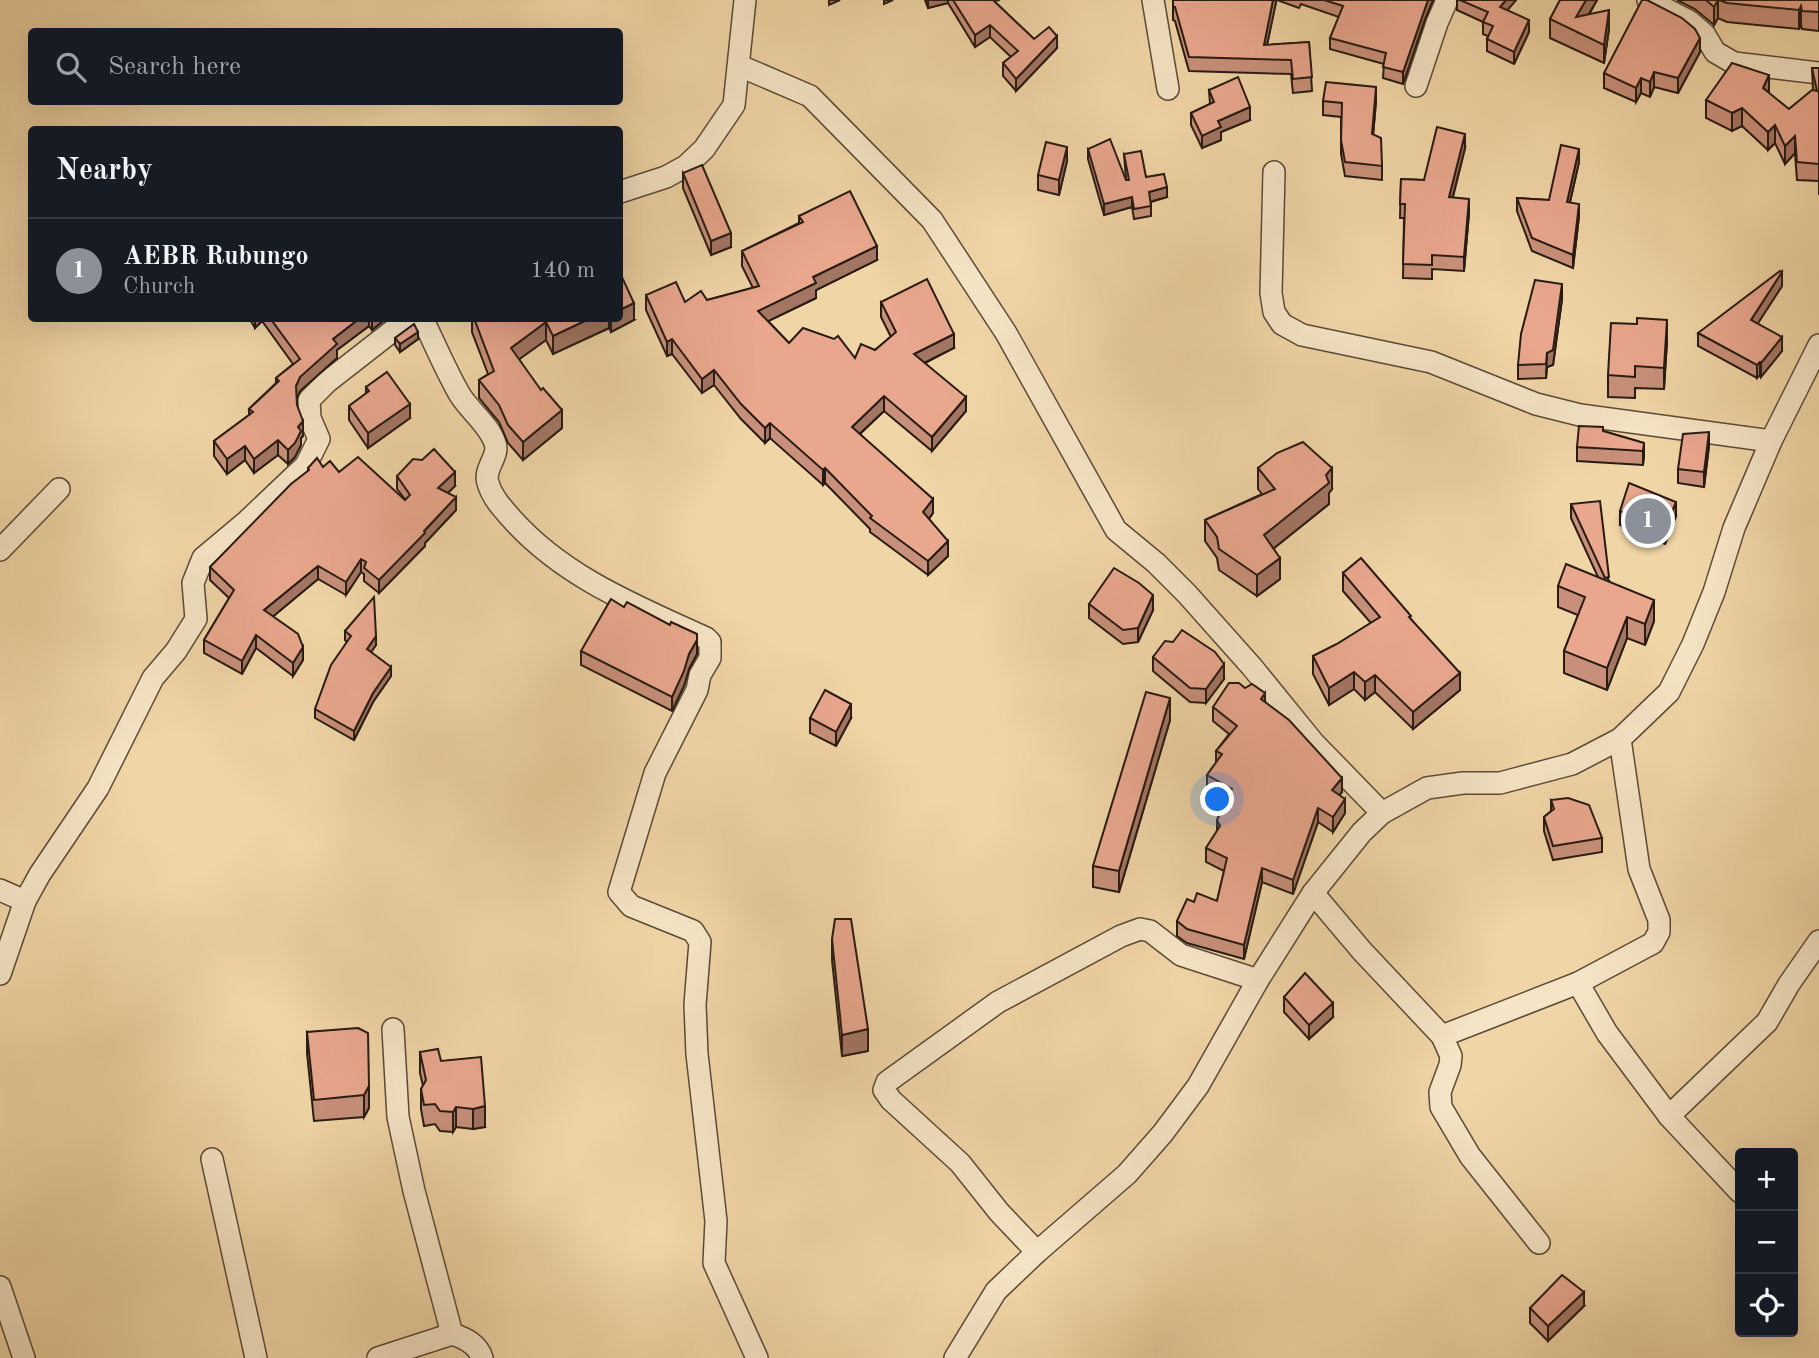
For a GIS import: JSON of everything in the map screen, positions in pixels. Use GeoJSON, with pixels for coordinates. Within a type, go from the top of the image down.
{"type":"FeatureCollection","features":[{"type":"Feature","properties":{"kind":"street"},"geometry":{"type":"LineString","coordinates":[[623,191],[666,177],[686,166],[704,149],[734,105],[745,0]]}},
{"type":"Feature","properties":{"kind":"street"},"geometry":{"type":"LineString","coordinates":[[1153,0],[1168,89]]}},
{"type":"Feature","properties":{"kind":"street"},"geometry":{"type":"LineString","coordinates":[[1416,86],[1447,0]]}},
{"type":"Feature","properties":{"kind":"street"},"geometry":{"type":"LineString","coordinates":[[1647,0],[1689,21],[1705,35],[1715,52],[1734,64],[1819,73]]}},
{"type":"Feature","properties":{"kind":"street"},"geometry":{"type":"LineString","coordinates":[[740,66],[810,96],[932,220],[1006,333],[1116,530],[1156,563],[1187,594],[1252,667],[1313,742],[1382,813]]}},
{"type":"Feature","properties":{"kind":"street"},"geometry":{"type":"LineString","coordinates":[[1275,172],[1271,293],[1274,312],[1282,324],[1302,335],[1432,362],[1536,404],[1580,415],[1771,441]]}},
{"type":"Feature","properties":{"kind":"street"},"geometry":{"type":"LineString","coordinates":[[0,974],[25,901],[98,788],[153,678],[176,651],[196,619],[193,583],[203,558],[306,465],[319,439],[310,418],[309,400],[327,382],[404,322]]}},
{"type":"Feature","properties":{"kind":"street"},"geometry":{"type":"LineString","coordinates":[[424,322],[461,396],[494,439],[496,452],[488,469],[487,481],[496,502],[562,564],[621,600],[710,642],[710,658],[700,675],[697,690],[655,774],[619,892],[631,906],[693,931],[700,942],[695,1005],[697,1054],[714,1201],[714,1264],[757,1358]]}},
{"type":"Feature","properties":{"kind":"street"},"geometry":{"type":"LineString","coordinates":[[955,1358],[996,1291],[1118,1182],[1163,1133],[1198,1086],[1258,980],[1312,893],[1362,832],[1382,813],[1427,788],[1500,782],[1572,764],[1620,739],[1668,692],[1693,644],[1714,592],[1734,528],[1771,441],[1819,345]]}},
{"type":"Feature","properties":{"kind":"street"},"geometry":{"type":"LineString","coordinates":[[0,550],[59,489]]}},
{"type":"Feature","properties":{"kind":"street"},"geometry":{"type":"LineString","coordinates":[[1442,1036],[1578,983],[1653,943],[1660,932],[1659,920],[1639,869],[1620,739]]}},
{"type":"Feature","properties":{"kind":"street"},"geometry":{"type":"LineString","coordinates":[[0,890],[25,901]]}},
{"type":"Feature","properties":{"kind":"street"},"geometry":{"type":"LineString","coordinates":[[1312,893],[1442,1036],[1451,1056],[1440,1092],[1441,1107],[1470,1156],[1539,1243]]}},
{"type":"Feature","properties":{"kind":"street"},"geometry":{"type":"LineString","coordinates":[[1037,1252],[999,1212],[960,1163],[891,1100],[884,1090],[887,1082],[998,1002],[1121,936],[1140,929],[1150,931],[1181,955],[1258,980]]}},
{"type":"Feature","properties":{"kind":"street"},"geometry":{"type":"LineString","coordinates":[[1669,1116],[1767,1022],[1789,984],[1819,942]]}},
{"type":"Feature","properties":{"kind":"street"},"geometry":{"type":"LineString","coordinates":[[1578,983],[1607,1034],[1669,1116],[1735,1187]]}},
{"type":"Feature","properties":{"kind":"street"},"geometry":{"type":"LineString","coordinates":[[393,1029],[398,1117],[414,1191],[452,1334]]}},
{"type":"Feature","properties":{"kind":"street"},"geometry":{"type":"LineString","coordinates":[[212,1159],[256,1358]]}},
{"type":"Feature","properties":{"kind":"street"},"geometry":{"type":"LineString","coordinates":[[0,1287],[24,1358]]}},
{"type":"Feature","properties":{"kind":"street"},"geometry":{"type":"LineString","coordinates":[[379,1358],[452,1334],[464,1337],[480,1350],[482,1358]]}},
{"type":"Feature","properties":{"kind":"building"},"geometry":{"type":"Polygon","coordinates":[[[953,0],[993,0],[1034,39],[1049,27],[1057,36],[1016,79],[1003,63],[1018,51],[990,25],[975,35],[953,0]]]}},
{"type":"Feature","properties":{"kind":"building"},"geometry":{"type":"Polygon","coordinates":[[[1173,0],[1273,0],[1264,45],[1309,42],[1312,77],[1293,79],[1291,60],[1189,57],[1173,0]]]}},
{"type":"Feature","properties":{"kind":"building"},"geometry":{"type":"Polygon","coordinates":[[[1324,0],[1428,0],[1403,72],[1383,67],[1386,53],[1330,38],[1343,6],[1324,0]]]}},
{"type":"Feature","properties":{"kind":"building"},"geometry":{"type":"Polygon","coordinates":[[[1460,0],[1506,0],[1500,7],[1529,20],[1514,52],[1487,39],[1493,26],[1483,22],[1488,12],[1460,0]]]}},
{"type":"Feature","properties":{"kind":"building"},"geometry":{"type":"Polygon","coordinates":[[[1560,0],[1586,0],[1576,17],[1609,10],[1604,45],[1550,19],[1560,0]]]}},
{"type":"Feature","properties":{"kind":"building"},"geometry":{"type":"Polygon","coordinates":[[[1642,0],[1682,18],[1695,29],[1700,38],[1678,78],[1654,72],[1650,82],[1641,78],[1636,88],[1604,73],[1642,0]]]}},
{"type":"Feature","properties":{"kind":"building"},"geometry":{"type":"Polygon","coordinates":[[[1706,0],[1718,0],[1714,7],[1706,0]]]}},
{"type":"Feature","properties":{"kind":"building"},"geometry":{"type":"Polygon","coordinates":[[[1719,0],[1819,0],[1819,12],[1802,11],[1801,6],[1799,10],[1719,0]]]}},
{"type":"Feature","properties":{"kind":"building"},"geometry":{"type":"Polygon","coordinates":[[[1732,63],[1769,75],[1763,88],[1789,109],[1812,90],[1817,91],[1812,68],[1819,68],[1819,164],[1797,162],[1795,136],[1785,146],[1775,125],[1768,132],[1742,108],[1732,113],[1706,100],[1732,63]]]}},
{"type":"Feature","properties":{"kind":"building"},"geometry":{"type":"Polygon","coordinates":[[[1238,77],[1250,107],[1218,121],[1221,127],[1202,136],[1191,113],[1214,102],[1209,90],[1238,77]]]}},
{"type":"Feature","properties":{"kind":"building"},"geometry":{"type":"Polygon","coordinates":[[[1326,82],[1376,87],[1372,134],[1381,138],[1382,166],[1345,162],[1341,140],[1342,103],[1323,101],[1326,82]]]}},
{"type":"Feature","properties":{"kind":"building"},"geometry":{"type":"Polygon","coordinates":[[[1437,127],[1465,134],[1449,197],[1469,199],[1464,257],[1432,255],[1432,265],[1403,264],[1405,204],[1400,204],[1401,179],[1424,180],[1437,127]]]}},
{"type":"Feature","properties":{"kind":"building"},"geometry":{"type":"Polygon","coordinates":[[[1110,139],[1126,180],[1129,180],[1124,154],[1141,151],[1146,177],[1164,174],[1167,187],[1149,192],[1151,206],[1134,209],[1132,197],[1104,204],[1088,149],[1110,139]]]}},
{"type":"Feature","properties":{"kind":"building"},"geometry":{"type":"Polygon","coordinates":[[[1046,142],[1067,147],[1059,180],[1038,175],[1046,142]]]}},
{"type":"Feature","properties":{"kind":"building"},"geometry":{"type":"Polygon","coordinates":[[[1561,145],[1579,149],[1567,202],[1579,204],[1573,255],[1532,238],[1517,198],[1549,200],[1561,145]]]}},
{"type":"Feature","properties":{"kind":"building"},"geometry":{"type":"Polygon","coordinates":[[[702,165],[731,233],[711,241],[683,173],[702,165]]]}},
{"type":"Feature","properties":{"kind":"building"},"geometry":{"type":"Polygon","coordinates":[[[850,191],[877,246],[813,277],[816,283],[758,311],[789,343],[803,328],[834,339],[838,336],[855,358],[861,344],[875,350],[896,332],[881,302],[927,279],[954,334],[914,354],[966,397],[932,437],[884,396],[852,427],[933,499],[923,512],[948,541],[928,561],[870,518],[872,516],[825,468],[823,470],[770,423],[765,428],[741,404],[714,370],[702,379],[672,339],[667,342],[646,295],[676,282],[685,302],[701,291],[707,300],[759,286],[742,251],[803,222],[799,216],[850,191]]]}},
{"type":"Feature","properties":{"kind":"building"},"geometry":{"type":"Polygon","coordinates":[[[1782,272],[1751,320],[1782,337],[1761,363],[1757,365],[1698,333],[1782,272]]]}},
{"type":"Feature","properties":{"kind":"building"},"geometry":{"type":"Polygon","coordinates":[[[623,279],[634,303],[623,308],[623,279]]]}},
{"type":"Feature","properties":{"kind":"building"},"geometry":{"type":"Polygon","coordinates":[[[1535,280],[1562,284],[1553,350],[1547,353],[1546,364],[1518,365],[1521,334],[1535,280]]]}},
{"type":"Feature","properties":{"kind":"building"},"geometry":{"type":"Polygon","coordinates":[[[1637,318],[1667,320],[1664,368],[1635,366],[1635,377],[1608,375],[1611,323],[1637,324],[1637,318]]]}},
{"type":"Feature","properties":{"kind":"building"},"geometry":{"type":"Polygon","coordinates":[[[273,322],[355,322],[333,339],[337,344],[300,377],[296,386],[297,405],[303,421],[298,427],[301,431],[295,443],[288,450],[278,440],[254,459],[245,446],[227,459],[214,441],[253,412],[249,409],[279,381],[276,378],[300,359],[273,322]]]}},
{"type":"Feature","properties":{"kind":"building"},"geometry":{"type":"Polygon","coordinates":[[[476,322],[546,322],[511,348],[541,390],[543,388],[562,410],[523,442],[508,425],[499,405],[479,380],[494,371],[476,322]]]}},
{"type":"Feature","properties":{"kind":"building"},"geometry":{"type":"Polygon","coordinates":[[[546,322],[583,322],[553,336],[546,322]]]}},
{"type":"Feature","properties":{"kind":"building"},"geometry":{"type":"Polygon","coordinates":[[[414,324],[418,332],[400,344],[395,338],[414,324]]]}},
{"type":"Feature","properties":{"kind":"building"},"geometry":{"type":"Polygon","coordinates":[[[387,372],[410,404],[368,433],[349,406],[369,391],[366,387],[387,372]]]}},
{"type":"Feature","properties":{"kind":"building"},"geometry":{"type":"Polygon","coordinates":[[[1579,426],[1603,427],[1603,431],[1644,443],[1643,451],[1577,447],[1579,426]]]}},
{"type":"Feature","properties":{"kind":"building"},"geometry":{"type":"Polygon","coordinates":[[[1709,432],[1704,472],[1678,469],[1683,434],[1709,432]]]}},
{"type":"Feature","properties":{"kind":"building"},"geometry":{"type":"Polygon","coordinates":[[[1303,442],[1332,468],[1326,475],[1329,483],[1264,535],[1280,558],[1257,575],[1219,549],[1217,537],[1205,520],[1275,489],[1258,468],[1277,453],[1303,442]]]}},
{"type":"Feature","properties":{"kind":"building"},"geometry":{"type":"Polygon","coordinates":[[[434,449],[455,472],[438,488],[456,497],[379,580],[364,568],[366,562],[361,559],[346,582],[318,566],[264,610],[298,634],[303,647],[293,663],[256,635],[242,661],[204,640],[234,590],[210,567],[291,484],[309,470],[317,458],[323,467],[330,461],[339,472],[358,457],[405,500],[410,495],[397,476],[413,459],[422,460],[434,449]]]}},
{"type":"Feature","properties":{"kind":"building"},"geometry":{"type":"Polygon","coordinates":[[[1629,483],[1676,502],[1665,529],[1620,511],[1629,483]]]}},
{"type":"Feature","properties":{"kind":"building"},"geometry":{"type":"Polygon","coordinates":[[[1600,501],[1609,577],[1605,578],[1571,504],[1600,501]]]}},
{"type":"Feature","properties":{"kind":"building"},"geometry":{"type":"Polygon","coordinates":[[[1361,558],[1411,616],[1409,617],[1460,673],[1413,712],[1375,675],[1365,682],[1354,672],[1329,688],[1313,656],[1380,617],[1343,573],[1361,558]]]}},
{"type":"Feature","properties":{"kind":"building"},"geometry":{"type":"Polygon","coordinates":[[[1566,564],[1654,600],[1645,624],[1627,617],[1607,668],[1564,651],[1585,597],[1558,586],[1566,564]]]}},
{"type":"Feature","properties":{"kind":"building"},"geometry":{"type":"Polygon","coordinates":[[[1114,568],[1153,595],[1138,628],[1123,630],[1089,604],[1114,568]]]}},
{"type":"Feature","properties":{"kind":"building"},"geometry":{"type":"Polygon","coordinates":[[[374,597],[376,636],[367,649],[391,667],[373,693],[354,731],[315,709],[331,665],[351,636],[345,631],[374,597]]]}},
{"type":"Feature","properties":{"kind":"building"},"geometry":{"type":"Polygon","coordinates":[[[611,599],[624,607],[627,602],[670,625],[671,622],[697,634],[697,640],[672,697],[581,651],[611,599]]]}},
{"type":"Feature","properties":{"kind":"building"},"geometry":{"type":"Polygon","coordinates":[[[1182,630],[1215,652],[1224,664],[1206,689],[1190,688],[1153,657],[1165,641],[1173,642],[1182,630]]]}},
{"type":"Feature","properties":{"kind":"building"},"geometry":{"type":"Polygon","coordinates":[[[1229,683],[1239,683],[1245,688],[1252,684],[1265,693],[1261,699],[1289,720],[1342,778],[1332,790],[1345,799],[1333,817],[1318,808],[1293,880],[1262,868],[1244,945],[1187,929],[1177,921],[1187,899],[1194,902],[1197,893],[1217,901],[1227,858],[1206,848],[1220,826],[1217,820],[1232,789],[1207,775],[1222,754],[1216,751],[1237,726],[1213,707],[1229,683]]]}},
{"type":"Feature","properties":{"kind":"building"},"geometry":{"type":"Polygon","coordinates":[[[825,690],[851,704],[836,732],[810,718],[825,690]]]}},
{"type":"Feature","properties":{"kind":"building"},"geometry":{"type":"Polygon","coordinates":[[[1146,692],[1170,698],[1119,871],[1093,866],[1146,692]]]}},
{"type":"Feature","properties":{"kind":"building"},"geometry":{"type":"Polygon","coordinates":[[[1568,798],[1589,805],[1602,838],[1553,846],[1544,817],[1554,809],[1551,800],[1568,798]]]}},
{"type":"Feature","properties":{"kind":"building"},"geometry":{"type":"Polygon","coordinates":[[[835,919],[851,919],[868,1029],[842,1035],[832,939],[835,919]]]}},
{"type":"Feature","properties":{"kind":"building"},"geometry":{"type":"Polygon","coordinates":[[[1305,973],[1333,1003],[1309,1025],[1284,997],[1305,973]]]}},
{"type":"Feature","properties":{"kind":"building"},"geometry":{"type":"Polygon","coordinates":[[[358,1028],[368,1033],[369,1086],[364,1095],[314,1100],[307,1032],[358,1028]]]}},
{"type":"Feature","properties":{"kind":"building"},"geometry":{"type":"Polygon","coordinates":[[[438,1049],[441,1061],[481,1057],[485,1106],[473,1109],[456,1107],[453,1112],[440,1111],[435,1104],[424,1105],[421,1089],[426,1080],[420,1052],[438,1049]]]}},
{"type":"Feature","properties":{"kind":"building"},"geometry":{"type":"Polygon","coordinates":[[[1562,1275],[1584,1292],[1548,1326],[1530,1308],[1562,1275]]]}},
{"type":"Feature","properties":{"kind":"place","name":"AEBR Rubungo"},"geometry":{"type":"Point","coordinates":[1648,521]}}]}
